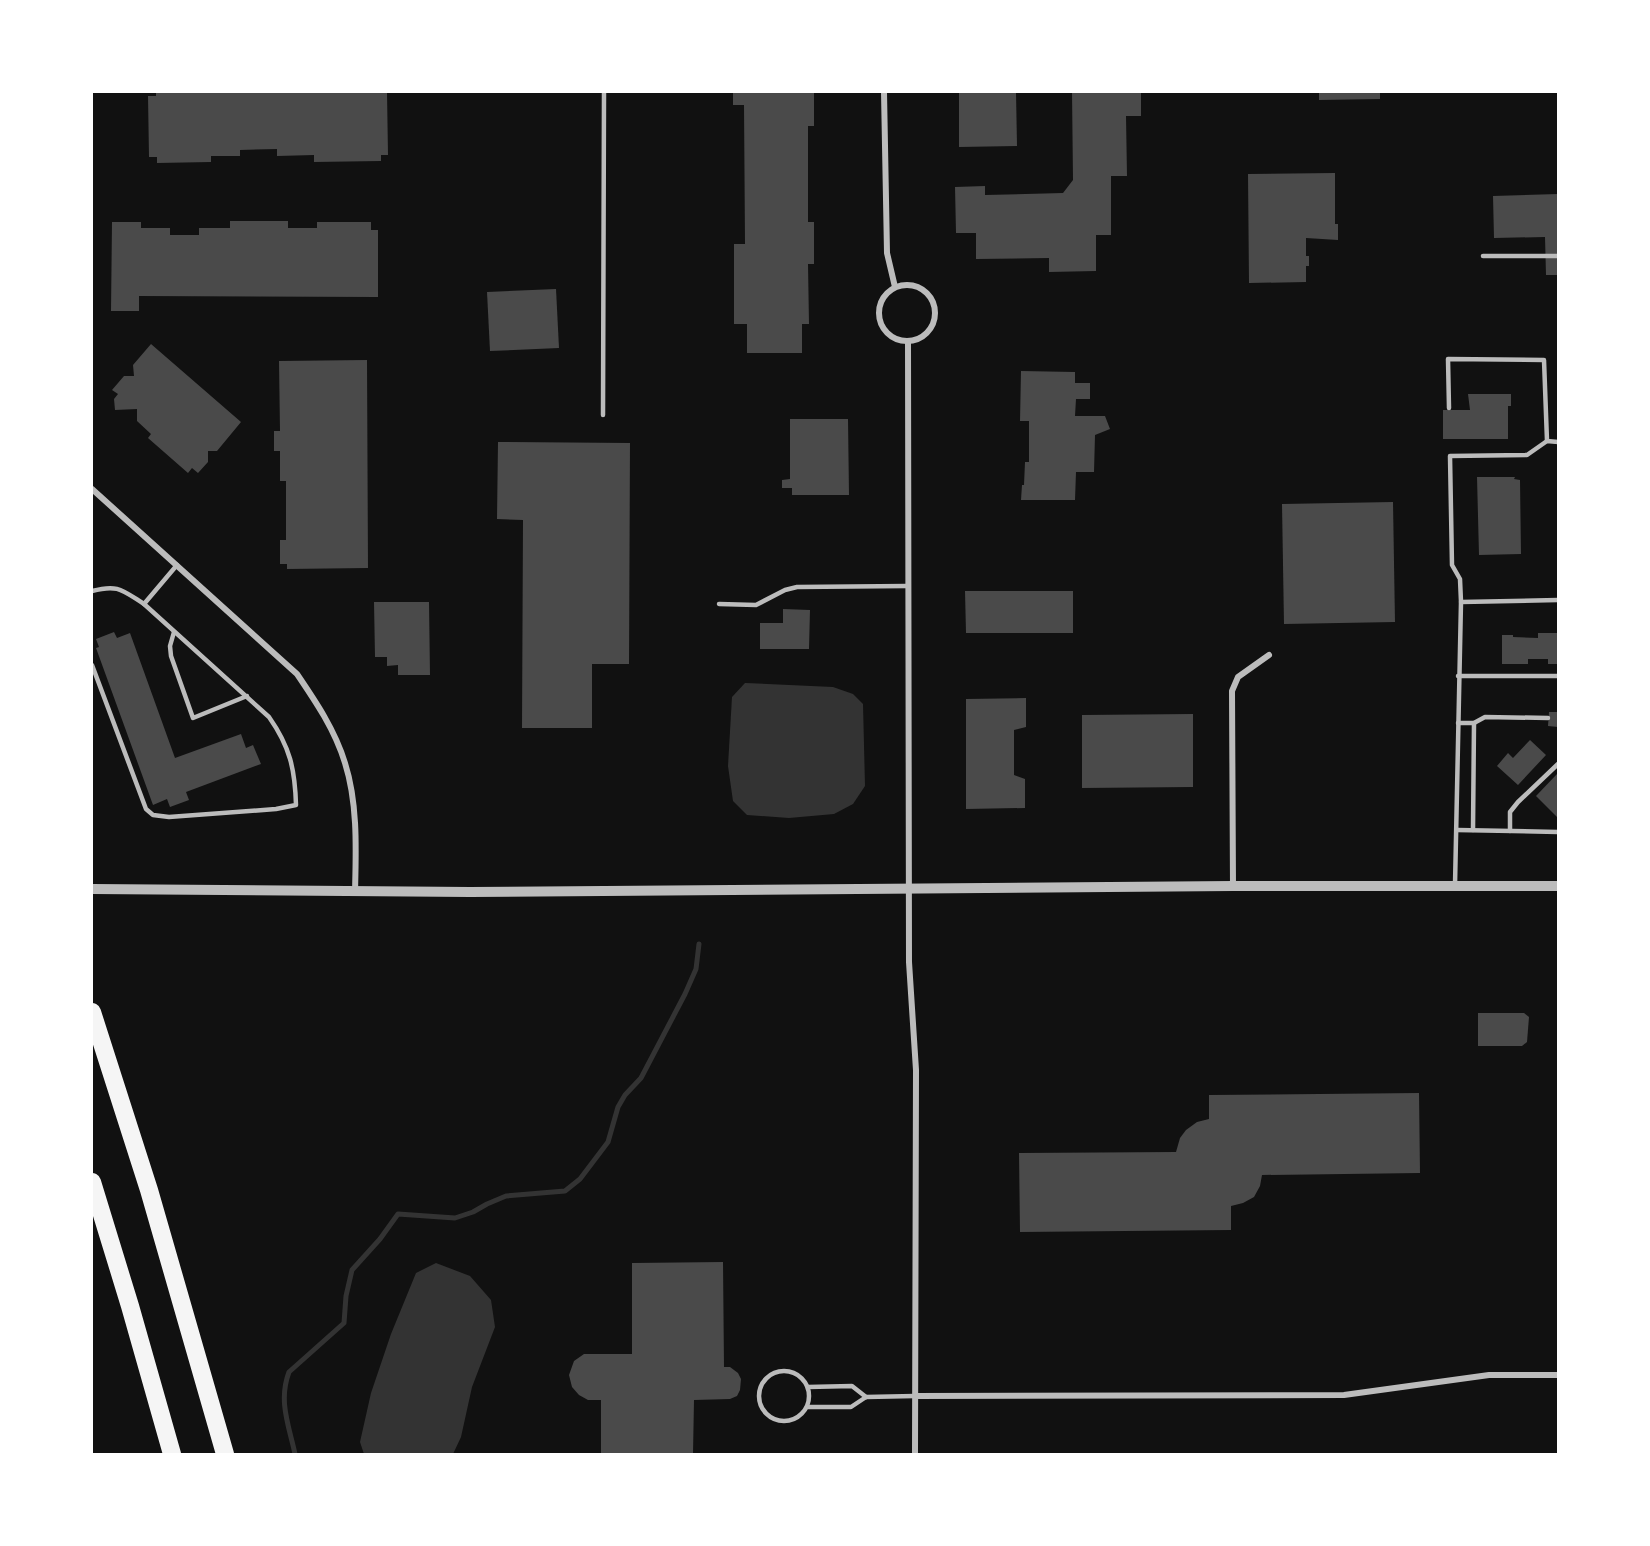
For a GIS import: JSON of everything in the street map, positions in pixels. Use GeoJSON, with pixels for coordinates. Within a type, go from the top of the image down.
{"type":"FeatureCollection","features":[{"type":"Feature","properties":{"kind":"highway"},"geometry":{"type":"LineString","coordinates":[[92,1012],[149,1190],[225,1455]]}},
{"type":"Feature","properties":{"kind":"highway"},"geometry":{"type":"LineString","coordinates":[[92,1182],[172,1455]]}},
{"type":"Feature","properties":{"kind":"street"},"geometry":{"type":"LineString","coordinates":[[884,92],[887,253],[895,287]]}},
{"type":"Feature","properties":{"kind":"street"},"geometry":{"type":"LineString","coordinates":[[906,285],[917,287],[926,292],[932,301],[935,312],[933,323],[918,339],[908,341],[897,339],[881,325],[880,303],[895,287],[906,285]]}},
{"type":"Feature","properties":{"kind":"street"},"geometry":{"type":"LineString","coordinates":[[908,341],[908,890],[909,962],[916,1070],[915,1455]]}},
{"type":"Feature","properties":{"kind":"street"},"geometry":{"type":"LineString","coordinates":[[92,489],[297,674],[330,726],[346,765],[354,807],[355,893]]}},
{"type":"Feature","properties":{"kind":"street"},"geometry":{"type":"LineString","coordinates":[[1233,886],[1232,691],[1238,677],[1269,655]]}},
{"type":"Feature","properties":{"kind":"street"},"geometry":{"type":"LineString","coordinates":[[92,889],[355,893],[1233,886],[1558,886]]}},
{"type":"Feature","properties":{"kind":"street"},"geometry":{"type":"LineString","coordinates":[[915,1396],[1344,1395],[1490,1376],[1558,1375]]}},
{"type":"Feature","properties":{"kind":"lane"},"geometry":{"type":"LineString","coordinates":[[603,415],[604,92]]}},
{"type":"Feature","properties":{"kind":"lane"},"geometry":{"type":"LineString","coordinates":[[1483,256],[1558,256]]}},
{"type":"Feature","properties":{"kind":"lane"},"geometry":{"type":"LineString","coordinates":[[1449,408],[1448,359],[1544,360],[1546,441]]}},
{"type":"Feature","properties":{"kind":"lane"},"geometry":{"type":"LineString","coordinates":[[1455,886],[1461,602],[1460,579],[1452,566],[1450,456],[1527,454],[1546,441],[1558,442]]}},
{"type":"Feature","properties":{"kind":"lane"},"geometry":{"type":"LineString","coordinates":[[144,604],[177,565]]}},
{"type":"Feature","properties":{"kind":"lane"},"geometry":{"type":"LineString","coordinates":[[92,591],[108,586],[121,589],[144,604],[269,717],[281,735],[292,759],[296,805],[276,809],[169,817],[153,815],[146,808],[92,665]]}},
{"type":"Feature","properties":{"kind":"lane"},"geometry":{"type":"LineString","coordinates":[[719,604],[756,605],[785,590],[797,587],[907,586]]}},
{"type":"Feature","properties":{"kind":"lane"},"geometry":{"type":"LineString","coordinates":[[1461,602],[1558,600]]}},
{"type":"Feature","properties":{"kind":"lane"},"geometry":{"type":"LineString","coordinates":[[174,632],[170,646],[171,656],[193,718],[247,696]]}},
{"type":"Feature","properties":{"kind":"lane"},"geometry":{"type":"LineString","coordinates":[[1458,676],[1558,676]]}},
{"type":"Feature","properties":{"kind":"lane"},"geometry":{"type":"LineString","coordinates":[[1458,723],[1474,723],[1485,717],[1548,718]]}},
{"type":"Feature","properties":{"kind":"lane"},"geometry":{"type":"LineString","coordinates":[[1473,830],[1474,723]]}},
{"type":"Feature","properties":{"kind":"lane"},"geometry":{"type":"LineString","coordinates":[[1510,831],[1510,812],[1558,764]]}},
{"type":"Feature","properties":{"kind":"lane"},"geometry":{"type":"LineString","coordinates":[[1457,830],[1558,832]]}},
{"type":"Feature","properties":{"kind":"lane"},"geometry":{"type":"LineString","coordinates":[[784,1370],[794,1372],[808,1387],[807,1407],[793,1420],[783,1422],[774,1419],[765,1414],[760,1405],[758,1395],[761,1386],[766,1377],[775,1372],[784,1370]]}},
{"type":"Feature","properties":{"kind":"lane"},"geometry":{"type":"LineString","coordinates":[[808,1387],[852,1386],[866,1396],[915,1396]]}},
{"type":"Feature","properties":{"kind":"lane"},"geometry":{"type":"LineString","coordinates":[[807,1407],[851,1407],[866,1396]]}},
{"type":"Feature","properties":{"kind":"shaded area"},"geometry":{"type":"Polygon","coordinates":[[[745,683],[833,687],[853,694],[863,704],[865,786],[853,804],[834,814],[789,818],[747,815],[733,801],[728,766],[732,697],[745,683]]]}},
{"type":"Feature","properties":{"kind":"shaded area"},"geometry":{"type":"Polygon","coordinates":[[[436,1263],[470,1276],[491,1300],[495,1327],[472,1387],[461,1437],[453,1454],[364,1454],[360,1442],[371,1393],[391,1334],[416,1273],[436,1263]]]}},
{"type":"Feature","properties":{"kind":"building"},"geometry":{"type":"Polygon","coordinates":[[[156,92],[387,92],[388,155],[381,155],[381,161],[314,162],[314,155],[277,156],[277,149],[240,150],[240,156],[211,156],[211,162],[157,163],[157,157],[149,157],[148,96],[156,96],[156,92]]]}},
{"type":"Feature","properties":{"kind":"building"},"geometry":{"type":"Polygon","coordinates":[[[733,92],[814,92],[814,126],[808,126],[808,222],[814,222],[814,264],[808,264],[809,324],[802,324],[802,353],[747,353],[747,324],[734,324],[734,244],[745,244],[744,105],[733,105],[733,92]]]}},
{"type":"Feature","properties":{"kind":"building"},"geometry":{"type":"Polygon","coordinates":[[[959,92],[1016,92],[1017,146],[959,147],[959,92]]]}},
{"type":"Feature","properties":{"kind":"building"},"geometry":{"type":"Polygon","coordinates":[[[1072,92],[1141,92],[1141,116],[1126,116],[1127,176],[1111,176],[1111,235],[1096,235],[1096,271],[1049,272],[1049,258],[976,259],[976,233],[956,233],[955,187],[985,186],[985,195],[1063,193],[1073,180],[1072,92]]]}},
{"type":"Feature","properties":{"kind":"building"},"geometry":{"type":"Polygon","coordinates":[[[1319,92],[1380,92],[1380,99],[1319,100],[1319,92]]]}},
{"type":"Feature","properties":{"kind":"building"},"geometry":{"type":"Polygon","coordinates":[[[1335,173],[1335,224],[1338,224],[1338,240],[1306,238],[1306,256],[1309,256],[1309,266],[1306,266],[1306,282],[1249,283],[1248,174],[1335,173]]]}},
{"type":"Feature","properties":{"kind":"building"},"geometry":{"type":"Polygon","coordinates":[[[1558,194],[1558,275],[1546,275],[1545,237],[1494,238],[1493,196],[1558,194]]]}},
{"type":"Feature","properties":{"kind":"building"},"geometry":{"type":"Polygon","coordinates":[[[230,221],[288,221],[288,228],[317,228],[317,222],[371,222],[371,230],[378,230],[378,297],[139,296],[139,311],[111,311],[112,222],[141,222],[141,228],[170,228],[170,235],[199,235],[199,228],[230,228],[230,221]]]}},
{"type":"Feature","properties":{"kind":"building"},"geometry":{"type":"Polygon","coordinates":[[[556,289],[559,348],[490,351],[487,292],[556,289]]]}},
{"type":"Feature","properties":{"kind":"building"},"geometry":{"type":"Polygon","coordinates":[[[151,344],[241,422],[217,451],[208,451],[208,462],[198,473],[192,468],[188,473],[148,438],[151,434],[137,421],[137,409],[115,410],[114,399],[118,394],[112,390],[124,376],[134,376],[133,365],[151,344]]]}},
{"type":"Feature","properties":{"kind":"building"},"geometry":{"type":"Polygon","coordinates":[[[367,360],[368,568],[287,569],[287,564],[280,564],[280,540],[286,540],[286,481],[280,481],[280,451],[274,451],[274,431],[280,431],[279,361],[367,360]]]}},
{"type":"Feature","properties":{"kind":"building"},"geometry":{"type":"Polygon","coordinates":[[[1021,371],[1075,372],[1075,383],[1090,383],[1090,399],[1076,399],[1075,416],[1105,416],[1110,429],[1095,435],[1094,472],[1076,472],[1075,500],[1021,500],[1025,462],[1029,462],[1029,421],[1020,421],[1021,371]]]}},
{"type":"Feature","properties":{"kind":"building"},"geometry":{"type":"Polygon","coordinates":[[[1468,394],[1511,394],[1511,406],[1508,406],[1508,439],[1443,439],[1443,410],[1470,410],[1468,394]]]}},
{"type":"Feature","properties":{"kind":"building"},"geometry":{"type":"Polygon","coordinates":[[[790,419],[848,419],[849,495],[792,495],[792,488],[782,488],[782,480],[790,479],[790,419]]]}},
{"type":"Feature","properties":{"kind":"building"},"geometry":{"type":"Polygon","coordinates":[[[498,442],[630,443],[629,664],[592,664],[592,728],[522,728],[523,520],[497,519],[498,442]]]}},
{"type":"Feature","properties":{"kind":"building"},"geometry":{"type":"Polygon","coordinates":[[[1477,477],[1515,477],[1514,479],[1520,480],[1521,554],[1479,555],[1477,477]]]}},
{"type":"Feature","properties":{"kind":"building"},"geometry":{"type":"Polygon","coordinates":[[[1393,502],[1395,622],[1284,624],[1282,504],[1393,502]]]}},
{"type":"Feature","properties":{"kind":"building"},"geometry":{"type":"Polygon","coordinates":[[[965,591],[1073,591],[1073,633],[966,633],[965,591]]]}},
{"type":"Feature","properties":{"kind":"building"},"geometry":{"type":"Polygon","coordinates":[[[374,602],[429,602],[430,675],[398,675],[398,665],[387,666],[387,657],[375,657],[374,602]]]}},
{"type":"Feature","properties":{"kind":"building"},"geometry":{"type":"Polygon","coordinates":[[[783,609],[810,610],[809,649],[760,649],[760,623],[783,623],[783,609]]]}},
{"type":"Feature","properties":{"kind":"building"},"geometry":{"type":"Polygon","coordinates":[[[114,632],[117,638],[130,633],[175,758],[241,734],[246,748],[253,745],[261,764],[186,792],[189,800],[170,807],[167,799],[153,805],[96,648],[99,647],[96,639],[114,632]]]}},
{"type":"Feature","properties":{"kind":"building"},"geometry":{"type":"Polygon","coordinates":[[[1538,633],[1558,633],[1558,664],[1548,664],[1548,659],[1528,659],[1528,664],[1502,664],[1502,635],[1538,638],[1538,633]]]}},
{"type":"Feature","properties":{"kind":"building"},"geometry":{"type":"Polygon","coordinates":[[[1026,698],[1026,727],[1014,730],[1014,775],[1025,779],[1025,808],[966,809],[966,699],[1026,698]]]}},
{"type":"Feature","properties":{"kind":"building"},"geometry":{"type":"Polygon","coordinates":[[[1549,712],[1558,712],[1558,727],[1548,726],[1549,712]]]}},
{"type":"Feature","properties":{"kind":"building"},"geometry":{"type":"Polygon","coordinates":[[[1193,714],[1193,787],[1082,788],[1082,715],[1193,714]]]}},
{"type":"Feature","properties":{"kind":"building"},"geometry":{"type":"Polygon","coordinates":[[[1530,740],[1546,755],[1518,785],[1497,766],[1508,753],[1513,758],[1530,740]]]}},
{"type":"Feature","properties":{"kind":"building"},"geometry":{"type":"Polygon","coordinates":[[[1558,773],[1558,818],[1536,796],[1558,773]]]}},
{"type":"Feature","properties":{"kind":"building"},"geometry":{"type":"Polygon","coordinates":[[[1478,1013],[1524,1013],[1529,1017],[1527,1042],[1522,1046],[1478,1046],[1478,1013]]]}},
{"type":"Feature","properties":{"kind":"building"},"geometry":{"type":"Polygon","coordinates":[[[1419,1093],[1420,1173],[1262,1175],[1260,1186],[1254,1197],[1231,1206],[1231,1230],[1020,1232],[1019,1153],[1176,1152],[1180,1138],[1186,1130],[1197,1122],[1209,1119],[1209,1095],[1419,1093]]]}},
{"type":"Feature","properties":{"kind":"building"},"geometry":{"type":"Polygon","coordinates":[[[723,1262],[724,1367],[730,1367],[738,1373],[741,1379],[737,1396],[730,1399],[694,1400],[693,1454],[601,1454],[601,1400],[588,1400],[579,1395],[572,1387],[569,1375],[574,1361],[584,1354],[632,1354],[632,1263],[723,1262]]]}},
{"type":"Feature","properties":{"kind":"waterway"},"geometry":{"type":"LineString","coordinates":[[295,1454],[284,1403],[289,1372],[344,1323],[346,1296],[352,1270],[380,1239],[398,1214],[455,1218],[506,1196],[565,1191],[580,1179],[608,1142],[618,1107],[625,1095],[641,1078],[685,994],[696,969],[699,944]]}}]}
